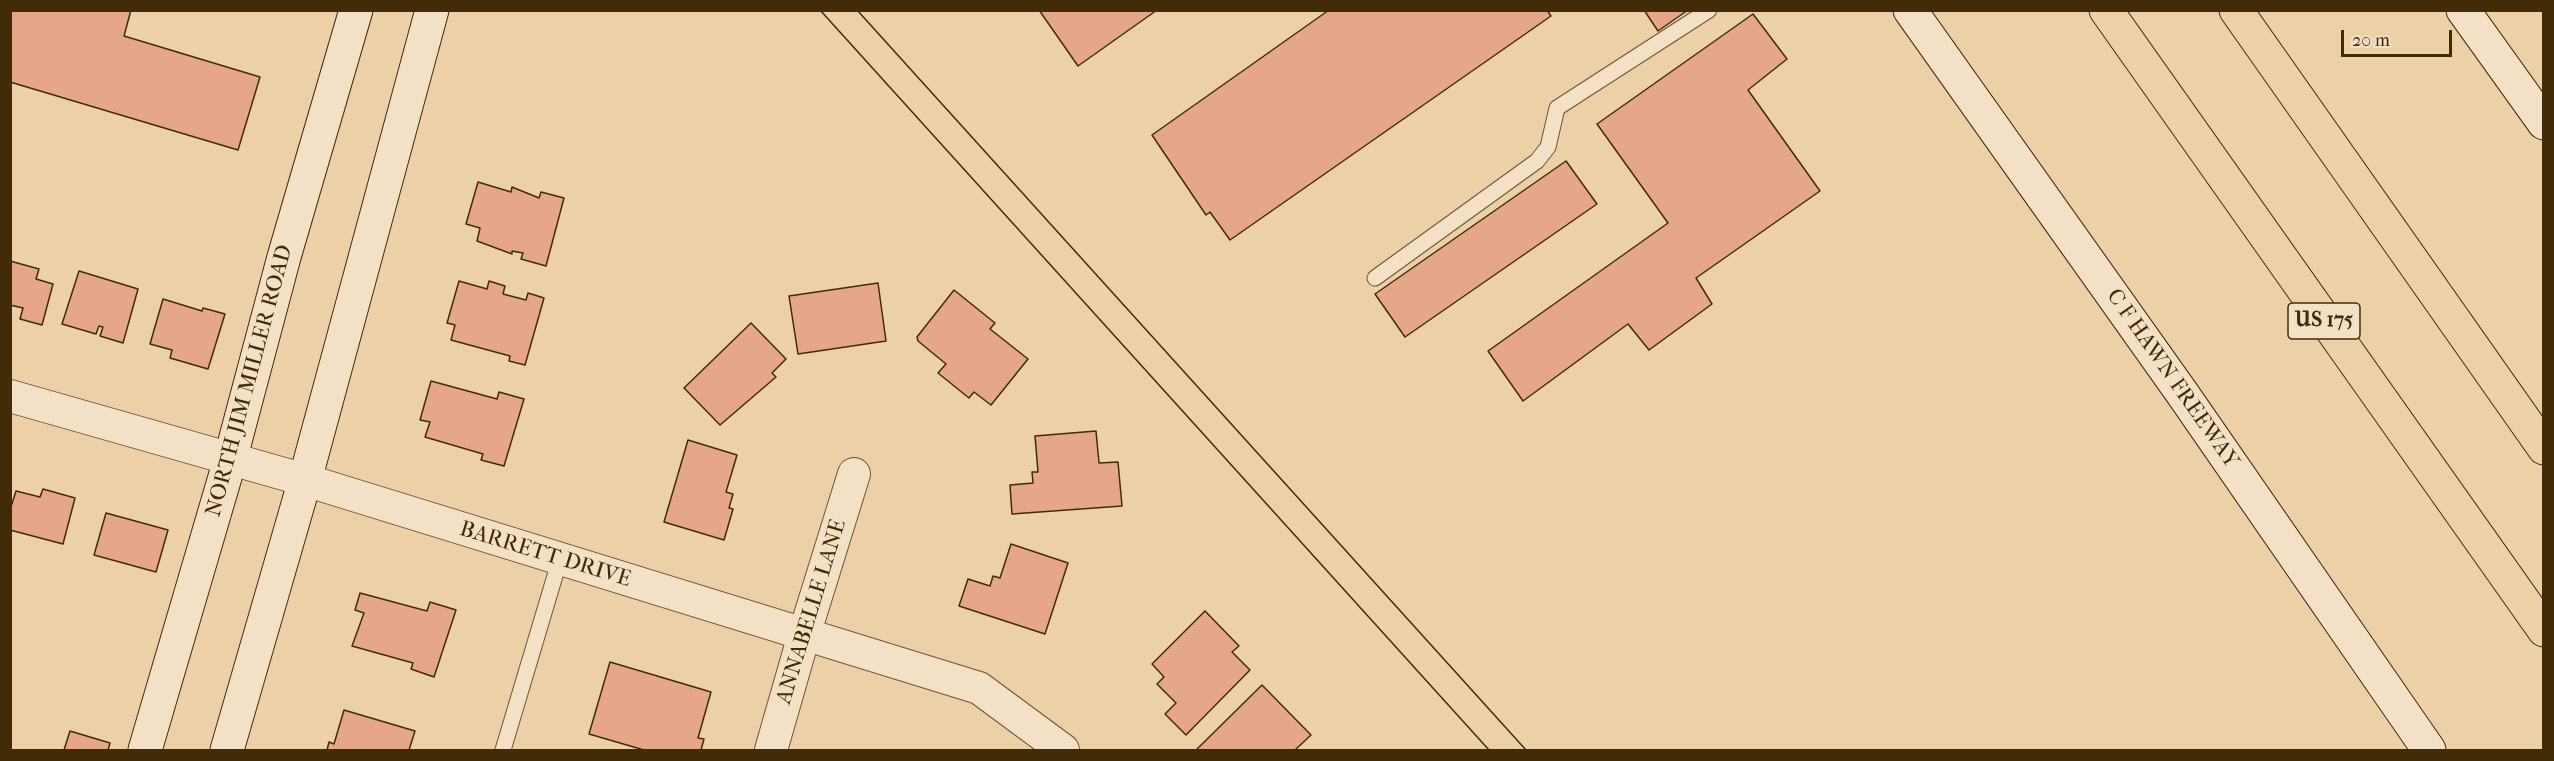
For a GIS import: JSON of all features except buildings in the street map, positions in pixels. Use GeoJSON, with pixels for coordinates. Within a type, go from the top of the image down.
{"type":"FeatureCollection","features":[{"type":"Feature","properties":{"kind":"highway","name":"US 175"},"geometry":{"type":"LineString","coordinates":[[2106,10],[2544,630]]}},
{"type":"Feature","properties":{"kind":"highway"},"geometry":{"type":"LineString","coordinates":[[2239,13],[2544,448]]}},
{"type":"Feature","properties":{"kind":"main road","name":"NORTH JIM MILLER ROAD"},"geometry":{"type":"LineString","coordinates":[[145,750],[230,460],[284,257],[356,10]]}},
{"type":"Feature","properties":{"kind":"main road"},"geometry":{"type":"LineString","coordinates":[[227,750],[305,480],[432,10]]}},
{"type":"Feature","properties":{"kind":"main road","name":"C F HAWN FREEWAY"},"geometry":{"type":"LineString","coordinates":[[1911,10],[2182,393],[2429,750]]}},
{"type":"Feature","properties":{"kind":"main road"},"geometry":{"type":"LineString","coordinates":[[2463,10],[2544,123]]}},
{"type":"Feature","properties":{"kind":"street","name":"BARRETT DRIVE"},"geometry":{"type":"LineString","coordinates":[[10,396],[305,480],[979,688],[1063,750]]}},
{"type":"Feature","properties":{"kind":"street","name":"ANNABELLE LANE"},"geometry":{"type":"LineString","coordinates":[[771,750],[854,474]]}},
{"type":"Feature","properties":{"kind":"lane"},"geometry":{"type":"LineString","coordinates":[[1375,278],[1537,161],[1548,147],[1557,108],[1709,10]]}},
{"type":"Feature","properties":{"kind":"lane"},"geometry":{"type":"LineString","coordinates":[[503,750],[560,559]]}},
{"type":"Feature","properties":{"kind":"tram line"},"geometry":{"type":"LineString","coordinates":[[820,10],[1489,750]]}},
{"type":"Feature","properties":{"kind":"tram line"},"geometry":{"type":"LineString","coordinates":[[857,10],[1526,750]]}}]}
